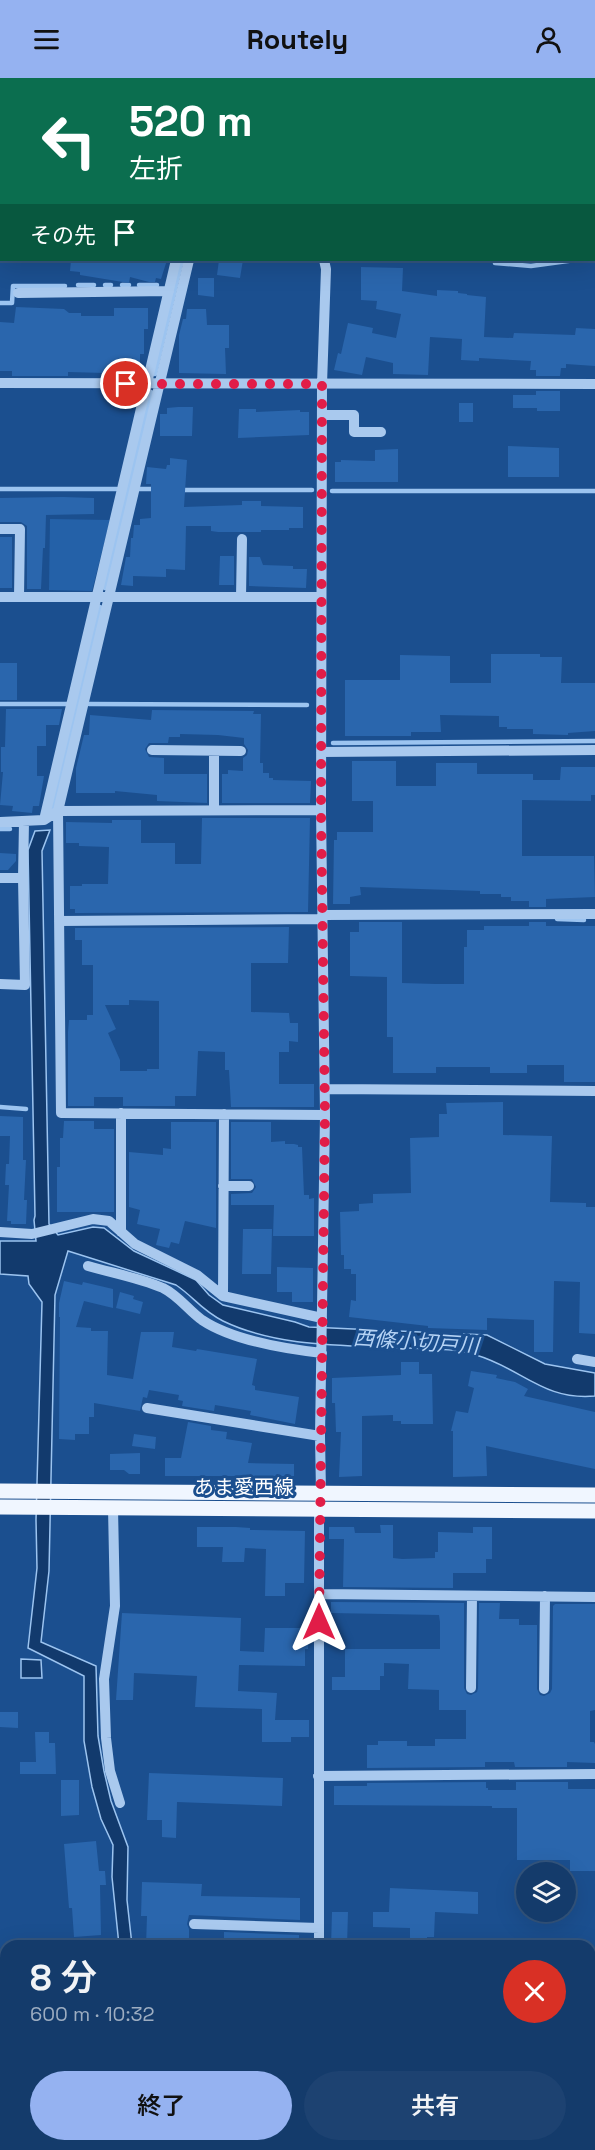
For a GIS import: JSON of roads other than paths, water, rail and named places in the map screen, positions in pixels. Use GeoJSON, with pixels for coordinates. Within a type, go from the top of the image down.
{"type":"FeatureCollection","features":[{"type":"Feature","properties":{"kind":"main road","name":"あま愛西線"},"geometry":{"type":"LineString","coordinates":[[0,1491],[35,1500],[54,1508],[595,1495]]}},
{"type":"Feature","properties":{"kind":"main road","name":"あま愛西線"},"geometry":{"type":"LineString","coordinates":[[0,1507],[35,1500],[54,1492],[595,1511]]}},
{"type":"Feature","properties":{"kind":"street"},"geometry":{"type":"LineString","coordinates":[[176,261],[153,384],[108,597],[58,811],[61,1113],[325,1114]]}},
{"type":"Feature","properties":{"kind":"street"},"geometry":{"type":"LineString","coordinates":[[45,820],[96,597],[189,261]]}},
{"type":"Feature","properties":{"kind":"street"},"geometry":{"type":"LineString","coordinates":[[320,1940],[320,1436],[325,1114],[321,810],[322,384],[326,269],[324,261]]}},
{"type":"Feature","properties":{"kind":"street"},"geometry":{"type":"LineString","coordinates":[[18,293],[169,291]]}},
{"type":"Feature","properties":{"kind":"street"},"geometry":{"type":"LineString","coordinates":[[0,383],[595,384]]}},
{"type":"Feature","properties":{"kind":"street"},"geometry":{"type":"LineString","coordinates":[[322,415],[354,415],[354,432],[381,432]]}},
{"type":"Feature","properties":{"kind":"street"},"geometry":{"type":"LineString","coordinates":[[0,529],[20,529],[19,597]]}},
{"type":"Feature","properties":{"kind":"street"},"geometry":{"type":"LineString","coordinates":[[241,597],[242,539]]}},
{"type":"Feature","properties":{"kind":"street"},"geometry":{"type":"LineString","coordinates":[[0,597],[321,597]]}},
{"type":"Feature","properties":{"kind":"street"},"geometry":{"type":"LineString","coordinates":[[152,750],[241,751]]}},
{"type":"Feature","properties":{"kind":"street"},"geometry":{"type":"LineString","coordinates":[[321,752],[595,750]]}},
{"type":"Feature","properties":{"kind":"street"},"geometry":{"type":"LineString","coordinates":[[214,751],[214,810]]}},
{"type":"Feature","properties":{"kind":"street"},"geometry":{"type":"LineString","coordinates":[[0,822],[45,820],[58,811],[321,810]]}},
{"type":"Feature","properties":{"kind":"street"},"geometry":{"type":"LineString","coordinates":[[0,984],[26,985],[22,878],[24,822]]}},
{"type":"Feature","properties":{"kind":"street"},"geometry":{"type":"LineString","coordinates":[[0,878],[22,878]]}},
{"type":"Feature","properties":{"kind":"street"},"geometry":{"type":"LineString","coordinates":[[59,921],[595,914]]}},
{"type":"Feature","properties":{"kind":"street"},"geometry":{"type":"LineString","coordinates":[[325,1089],[595,1091]]}},
{"type":"Feature","properties":{"kind":"street"},"geometry":{"type":"LineString","coordinates":[[121,1232],[122,1113]]}},
{"type":"Feature","properties":{"kind":"street"},"geometry":{"type":"LineString","coordinates":[[223,1296],[224,1114]]}},
{"type":"Feature","properties":{"kind":"street"},"geometry":{"type":"LineString","coordinates":[[223,1186],[249,1186]]}},
{"type":"Feature","properties":{"kind":"street"},"geometry":{"type":"LineString","coordinates":[[0,1232],[32,1234],[100,1219],[109,1221],[144,1249],[196,1275],[223,1296],[322,1321]]}},
{"type":"Feature","properties":{"kind":"street"},"geometry":{"type":"LineString","coordinates":[[88,1266],[162,1288],[174,1294],[195,1314],[216,1328],[287,1349],[322,1350]]}},
{"type":"Feature","properties":{"kind":"street"},"geometry":{"type":"LineString","coordinates":[[577,1359],[595,1362]]}},
{"type":"Feature","properties":{"kind":"street"},"geometry":{"type":"LineString","coordinates":[[147,1408],[320,1436]]}},
{"type":"Feature","properties":{"kind":"street"},"geometry":{"type":"LineString","coordinates":[[113,1508],[115,1606],[104,1670],[110,1771],[120,1803]]}},
{"type":"Feature","properties":{"kind":"street"},"geometry":{"type":"LineString","coordinates":[[319,1594],[595,1597]]}},
{"type":"Feature","properties":{"kind":"street"},"geometry":{"type":"LineString","coordinates":[[471,1688],[472,1596]]}},
{"type":"Feature","properties":{"kind":"street"},"geometry":{"type":"LineString","coordinates":[[543,1689],[545,1596]]}},
{"type":"Feature","properties":{"kind":"street"},"geometry":{"type":"LineString","coordinates":[[318,1776],[595,1774]]}},
{"type":"Feature","properties":{"kind":"street"},"geometry":{"type":"LineString","coordinates":[[194,1924],[319,1928]]}},
{"type":"Feature","properties":{"kind":"water","name":"西條小切戸川"},"geometry":{"type":"Polygon","coordinates":[[[50,830],[42,851],[49,1224],[58,1235],[93,1227],[104,1228],[134,1251],[196,1280],[209,1295],[223,1305],[309,1327],[487,1335],[545,1364],[595,1373],[595,1396],[577,1396],[547,1389],[492,1361],[459,1351],[313,1344],[267,1336],[244,1330],[215,1317],[176,1285],[68,1251],[55,1295],[49,1571],[41,1642],[96,1666],[98,1736],[104,1771],[111,1801],[128,1847],[127,1900],[131,1940],[118,1940],[112,1877],[113,1845],[101,1819],[92,1787],[84,1741],[84,1676],[28,1648],[37,1568],[36,1520],[42,1302],[29,1284],[28,1276],[0,1274],[0,1241],[36,1241],[28,850],[35,831],[50,830]]]}},
{"type":"Feature","properties":{"kind":"water"},"geometry":{"type":"Polygon","coordinates":[[[21,1659],[41,1660],[42,1678],[21,1678],[21,1659]]]}},
{"type":"Feature","properties":{"kind":"waterway"},"geometry":{"type":"LineString","coordinates":[[155,374],[182,261]]}},
{"type":"Feature","properties":{"kind":"waterway"},"geometry":{"type":"LineString","coordinates":[[495,263],[531,266],[568,261]]}},
{"type":"Feature","properties":{"kind":"waterway"},"geometry":{"type":"LineString","coordinates":[[78,285],[94,285]]}},
{"type":"Feature","properties":{"kind":"waterway"},"geometry":{"type":"LineString","coordinates":[[105,285],[111,285]]}},
{"type":"Feature","properties":{"kind":"waterway"},"geometry":{"type":"LineString","coordinates":[[122,285],[129,285]]}},
{"type":"Feature","properties":{"kind":"waterway"},"geometry":{"type":"LineString","coordinates":[[139,285],[157,285]]}},
{"type":"Feature","properties":{"kind":"waterway"},"geometry":{"type":"LineString","coordinates":[[0,303],[12,303],[13,286],[65,286]]}},
{"type":"Feature","properties":{"kind":"waterway"},"geometry":{"type":"LineString","coordinates":[[105,588],[151,392]]}},
{"type":"Feature","properties":{"kind":"waterway"},"geometry":{"type":"LineString","coordinates":[[0,489],[117,489]]}},
{"type":"Feature","properties":{"kind":"waterway"},"geometry":{"type":"LineString","coordinates":[[139,489],[156,489]]}},
{"type":"Feature","properties":{"kind":"waterway"},"geometry":{"type":"LineString","coordinates":[[180,490],[312,490]]}},
{"type":"Feature","properties":{"kind":"waterway"},"geometry":{"type":"LineString","coordinates":[[332,491],[595,491]]}},
{"type":"Feature","properties":{"kind":"waterway"},"geometry":{"type":"LineString","coordinates":[[53,808],[100,607]]}},
{"type":"Feature","properties":{"kind":"waterway"},"geometry":{"type":"LineString","coordinates":[[0,704],[67,704]]}},
{"type":"Feature","properties":{"kind":"waterway"},"geometry":{"type":"LineString","coordinates":[[89,704],[307,705]]}},
{"type":"Feature","properties":{"kind":"waterway"},"geometry":{"type":"LineString","coordinates":[[333,743],[595,741]]}},
{"type":"Feature","properties":{"kind":"waterway"},"geometry":{"type":"LineString","coordinates":[[0,829],[10,829]]}},
{"type":"Feature","properties":{"kind":"waterway"},"geometry":{"type":"LineString","coordinates":[[557,919],[584,920]]}},
{"type":"Feature","properties":{"kind":"waterway"},"geometry":{"type":"LineString","coordinates":[[0,1107],[26,1109]]}}]}
